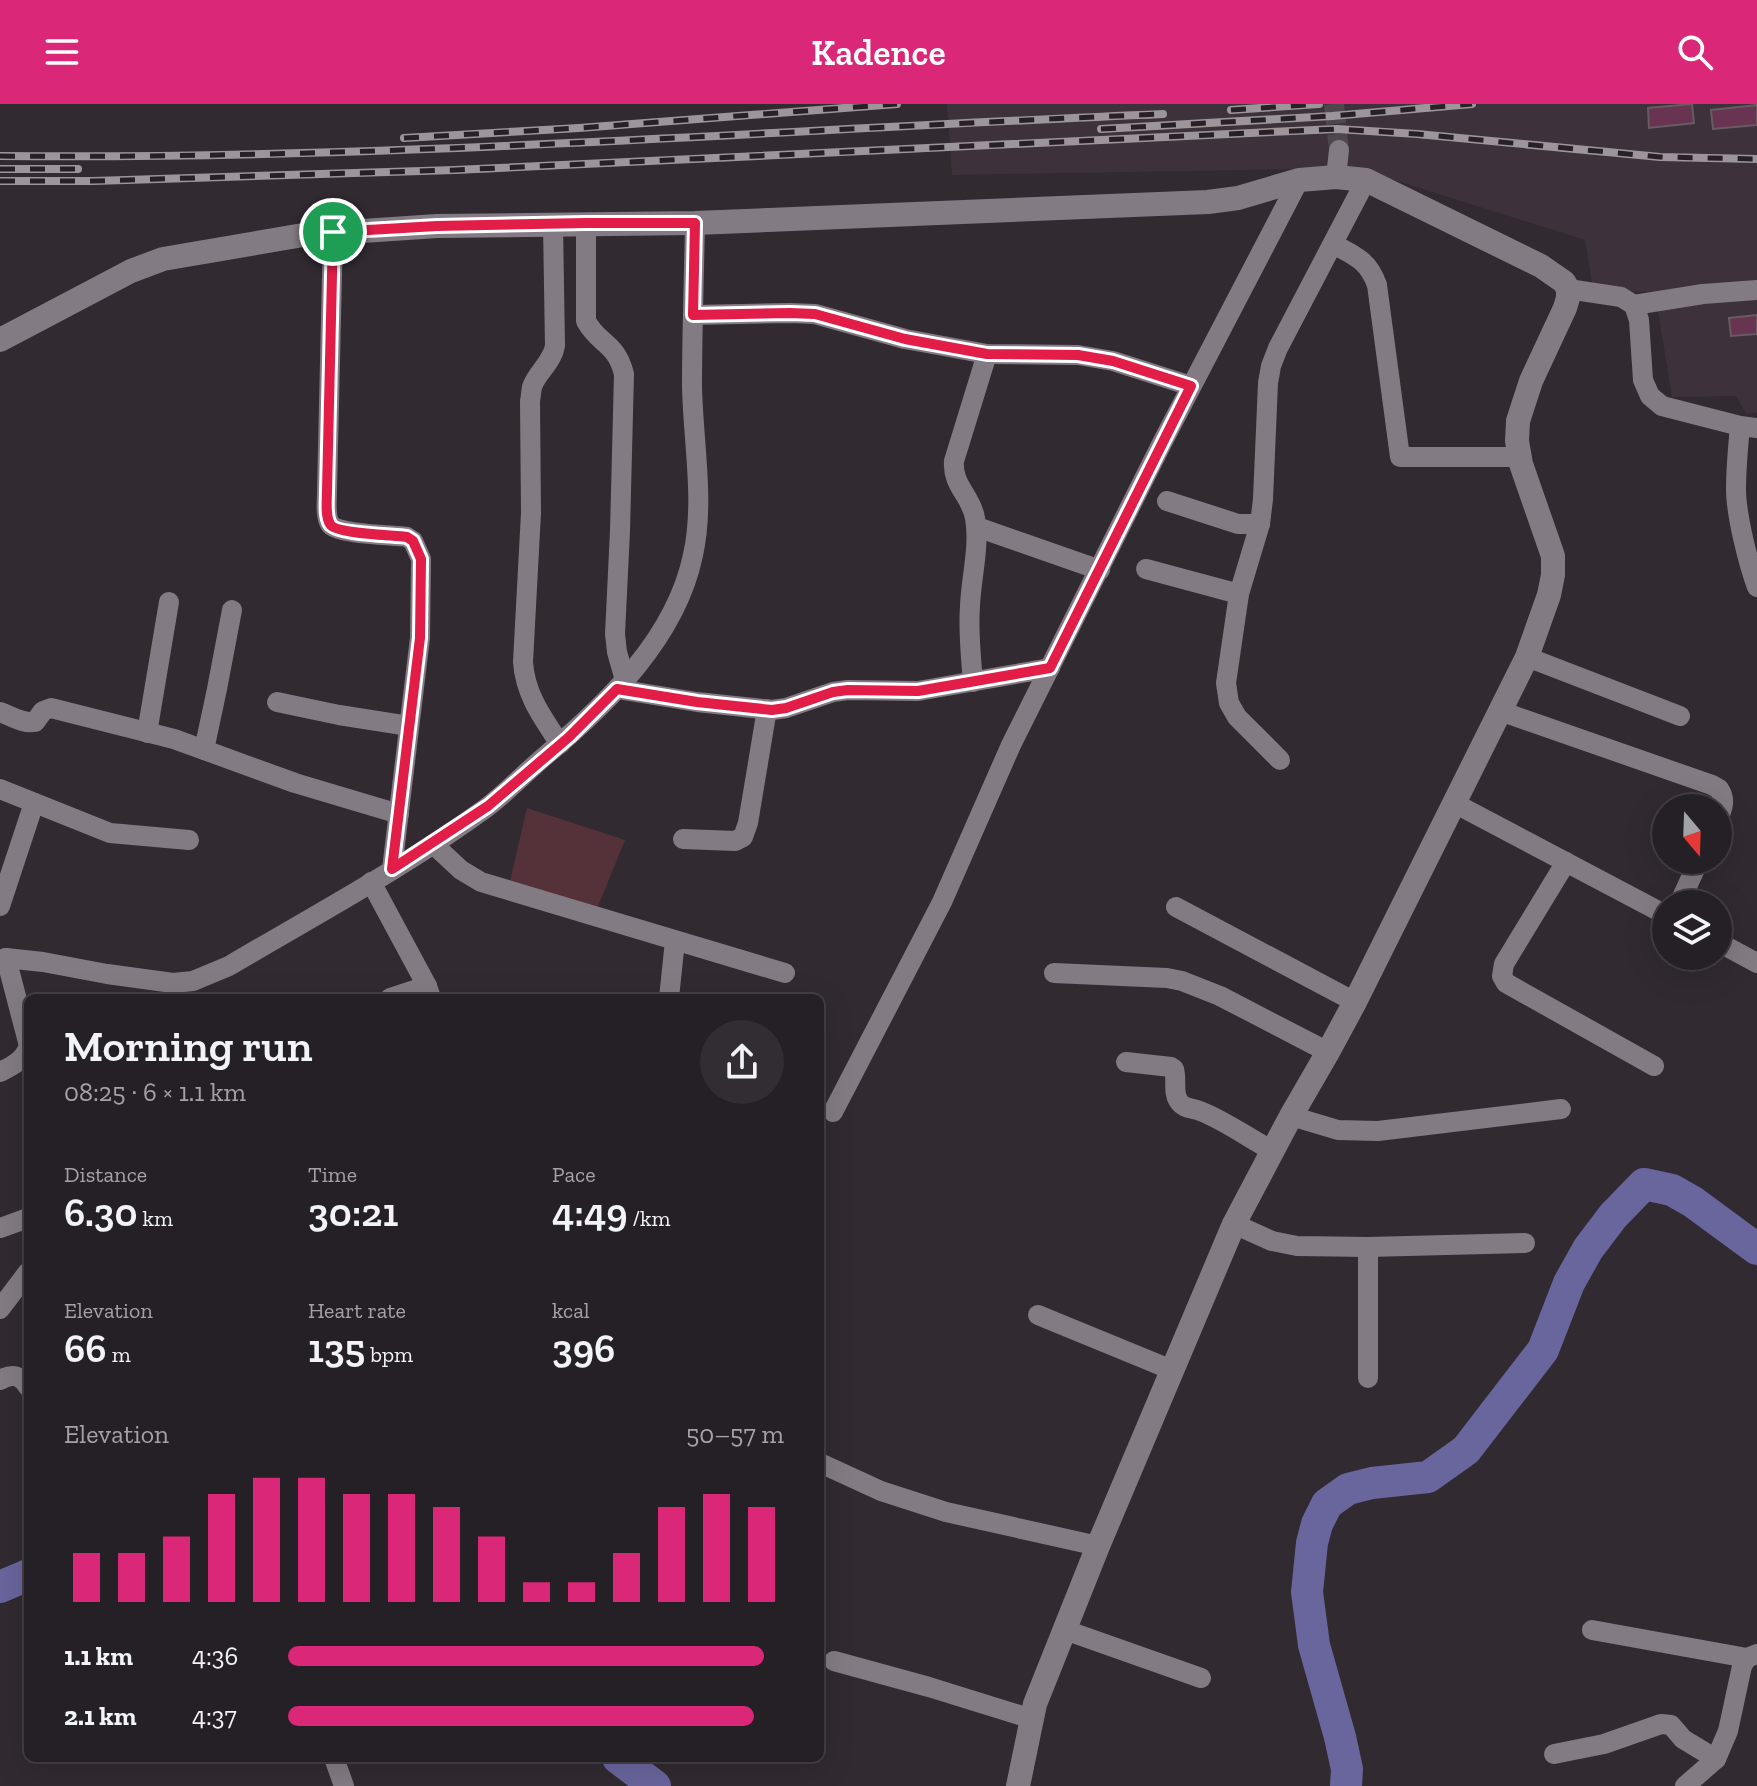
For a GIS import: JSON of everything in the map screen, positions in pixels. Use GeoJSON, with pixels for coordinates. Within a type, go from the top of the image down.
{"type":"FeatureCollection","features":[{"type":"Feature","properties":{"kind":"street"},"geometry":{"type":"LineString","coordinates":[[1336,177],[1339,150]]}},
{"type":"Feature","properties":{"kind":"street"},"geometry":{"type":"LineString","coordinates":[[0,340],[131,271],[163,259],[303,235],[437,226],[695,223],[1208,202],[1238,198],[1299,180],[1336,177],[1366,180],[1541,266],[1564,282],[1568,289],[1565,308],[1531,381],[1518,421],[1520,457],[1553,556],[1549,595],[1527,657],[1355,1002],[1234,1224],[1035,1704],[1018,1786]]}},
{"type":"Feature","properties":{"kind":"street"},"geometry":{"type":"LineString","coordinates":[[833,1112],[942,902],[1011,745],[1191,386],[1299,180]]}},
{"type":"Feature","properties":{"kind":"street"},"geometry":{"type":"LineString","coordinates":[[1280,760],[1237,717],[1229,703],[1226,683],[1239,594],[1260,524],[1268,383],[1278,348],[1366,180]]}},
{"type":"Feature","properties":{"kind":"street"},"geometry":{"type":"LineString","coordinates":[[586,223],[586,321],[620,358],[624,374],[615,634],[621,685]]}},
{"type":"Feature","properties":{"kind":"street"},"geometry":{"type":"LineString","coordinates":[[24,1031],[3,959],[43,962],[175,991],[229,966],[433,844],[488,806],[560,744],[621,685],[672,614],[685,585],[693,555],[697,530],[692,388],[695,223]]}},
{"type":"Feature","properties":{"kind":"street"},"geometry":{"type":"LineString","coordinates":[[553,224],[555,346],[553,356],[532,387],[530,401],[531,513],[523,662],[524,679],[536,707],[560,744]]}},
{"type":"Feature","properties":{"kind":"street"},"geometry":{"type":"LineString","coordinates":[[333,232],[327,491],[329,522],[333,528],[344,532],[407,537],[419,550],[421,559],[420,638],[392,869]]}},
{"type":"Feature","properties":{"kind":"street"},"geometry":{"type":"LineString","coordinates":[[1333,244],[1365,262],[1373,272],[1400,457],[1520,457]]}},
{"type":"Feature","properties":{"kind":"street"},"geometry":{"type":"LineString","coordinates":[[1568,289],[1621,297],[1634,305],[1639,320],[1643,380],[1650,396],[1662,406],[1748,427],[1736,491],[1737,507],[1757,587]]}},
{"type":"Feature","properties":{"kind":"street"},"geometry":{"type":"LineString","coordinates":[[1634,305],[1757,290]]}},
{"type":"Feature","properties":{"kind":"street"},"geometry":{"type":"LineString","coordinates":[[693,315],[815,314],[905,339],[987,354],[1078,355],[1113,361],[1191,386]]}},
{"type":"Feature","properties":{"kind":"street"},"geometry":{"type":"LineString","coordinates":[[973,682],[969,627],[977,527],[974,508],[953,472],[987,354]]}},
{"type":"Feature","properties":{"kind":"street"},"geometry":{"type":"LineString","coordinates":[[1167,501],[1238,524],[1260,524]]}},
{"type":"Feature","properties":{"kind":"street"},"geometry":{"type":"LineString","coordinates":[[977,527],[1100,570]]}},
{"type":"Feature","properties":{"kind":"street"},"geometry":{"type":"LineString","coordinates":[[1146,569],[1239,594]]}},
{"type":"Feature","properties":{"kind":"street"},"geometry":{"type":"LineString","coordinates":[[147,733],[169,602]]}},
{"type":"Feature","properties":{"kind":"street"},"geometry":{"type":"LineString","coordinates":[[204,750],[232,610]]}},
{"type":"Feature","properties":{"kind":"street"},"geometry":{"type":"LineString","coordinates":[[1527,657],[1680,716]]}},
{"type":"Feature","properties":{"kind":"street"},"geometry":{"type":"LineString","coordinates":[[621,685],[697,702],[767,709],[786,708],[833,692],[918,691],[1050,668]]}},
{"type":"Feature","properties":{"kind":"street"},"geometry":{"type":"LineString","coordinates":[[277,702],[409,726]]}},
{"type":"Feature","properties":{"kind":"street"},"geometry":{"type":"LineString","coordinates":[[0,712],[31,723],[51,708],[174,739],[295,783],[399,814]]}},
{"type":"Feature","properties":{"kind":"street"},"geometry":{"type":"LineString","coordinates":[[683,839],[735,841],[743,837],[767,709]]}},
{"type":"Feature","properties":{"kind":"street"},"geometry":{"type":"LineString","coordinates":[[1500,711],[1712,785],[1722,794]]}},
{"type":"Feature","properties":{"kind":"street"},"geometry":{"type":"LineString","coordinates":[[0,789],[110,833],[189,840]]}},
{"type":"Feature","properties":{"kind":"street"},"geometry":{"type":"LineString","coordinates":[[0,906],[34,803]]}},
{"type":"Feature","properties":{"kind":"street"},"geometry":{"type":"LineString","coordinates":[[1454,803],[1652,908]]}},
{"type":"Feature","properties":{"kind":"street"},"geometry":{"type":"LineString","coordinates":[[433,844],[461,870],[481,882],[785,973]]}},
{"type":"Feature","properties":{"kind":"street"},"geometry":{"type":"LineString","coordinates":[[1566,862],[1504,964],[1502,976],[1506,983],[1654,1066]]}},
{"type":"Feature","properties":{"kind":"street"},"geometry":{"type":"LineString","coordinates":[[371,882],[429,992]]}},
{"type":"Feature","properties":{"kind":"street"},"geometry":{"type":"LineString","coordinates":[[1176,907],[1355,1002]]}},
{"type":"Feature","properties":{"kind":"street"},"geometry":{"type":"LineString","coordinates":[[669,994],[675,941]]}},
{"type":"Feature","properties":{"kind":"street"},"geometry":{"type":"LineString","coordinates":[[1732,950],[1757,963]]}},
{"type":"Feature","properties":{"kind":"street"},"geometry":{"type":"LineString","coordinates":[[1054,973],[1182,981],[1220,996],[1328,1052]]}},
{"type":"Feature","properties":{"kind":"street"},"geometry":{"type":"LineString","coordinates":[[0,1072],[24,1056]]}},
{"type":"Feature","properties":{"kind":"street"},"geometry":{"type":"LineString","coordinates":[[1126,1062],[1171,1067],[1176,1074],[1176,1097],[1180,1103],[1211,1116],[1273,1151]]}},
{"type":"Feature","properties":{"kind":"street"},"geometry":{"type":"LineString","coordinates":[[1291,1116],[1338,1130],[1378,1131],[1561,1109]]}},
{"type":"Feature","properties":{"kind":"street"},"geometry":{"type":"LineString","coordinates":[[0,1228],[24,1219]]}},
{"type":"Feature","properties":{"kind":"street"},"geometry":{"type":"LineString","coordinates":[[1234,1224],[1285,1244],[1368,1247],[1525,1243]]}},
{"type":"Feature","properties":{"kind":"street"},"geometry":{"type":"LineString","coordinates":[[1368,1247],[1368,1378]]}},
{"type":"Feature","properties":{"kind":"street"},"geometry":{"type":"LineString","coordinates":[[0,1309],[24,1277]]}},
{"type":"Feature","properties":{"kind":"street"},"geometry":{"type":"LineString","coordinates":[[1038,1315],[1172,1370]]}},
{"type":"Feature","properties":{"kind":"street"},"geometry":{"type":"LineString","coordinates":[[0,1380],[16,1375],[24,1379]]}},
{"type":"Feature","properties":{"kind":"street"},"geometry":{"type":"LineString","coordinates":[[824,1465],[881,1491],[946,1512],[1098,1546]]}},
{"type":"Feature","properties":{"kind":"street"},"geometry":{"type":"LineString","coordinates":[[1065,1630],[1201,1678]]}},
{"type":"Feature","properties":{"kind":"street"},"geometry":{"type":"LineString","coordinates":[[1592,1630],[1752,1656]]}},
{"type":"Feature","properties":{"kind":"street"},"geometry":{"type":"LineString","coordinates":[[1685,1786],[1716,1759],[1728,1731],[1742,1666],[1752,1656]]}},
{"type":"Feature","properties":{"kind":"street"},"geometry":{"type":"LineString","coordinates":[[834,1661],[1032,1719]]}},
{"type":"Feature","properties":{"kind":"street"},"geometry":{"type":"LineString","coordinates":[[1554,1754],[1604,1744],[1661,1724],[1671,1725],[1683,1739],[1716,1759]]}},
{"type":"Feature","properties":{"kind":"street"},"geometry":{"type":"LineString","coordinates":[[335,1762],[344,1786]]}},
{"type":"Feature","properties":{"kind":"shaded area"},"geometry":{"type":"Polygon","coordinates":[[[947,104],[1757,104],[1757,413],[1746,414],[1736,396],[1672,397],[1655,293],[1593,288],[1585,240],[1356,168],[952,175],[947,104]]]}},
{"type":"Feature","properties":{"kind":"shaded area"},"geometry":{"type":"Polygon","coordinates":[[[527,808],[625,840],[597,909],[510,881],[527,808]]]}},
{"type":"Feature","properties":{"kind":"building"},"geometry":{"type":"Polygon","coordinates":[[[1692,104],[1694,123],[1649,128],[1648,108],[1692,104]]]}},
{"type":"Feature","properties":{"kind":"building"},"geometry":{"type":"Polygon","coordinates":[[[1757,105],[1757,125],[1713,129],[1711,110],[1757,105]]]}},
{"type":"Feature","properties":{"kind":"building"},"geometry":{"type":"Polygon","coordinates":[[[1757,315],[1757,334],[1731,336],[1729,318],[1757,315]]]}},
{"type":"Feature","properties":{"kind":"waterway"},"geometry":{"type":"LineString","coordinates":[[1346,1786],[1347,1769],[1314,1645],[1307,1592],[1312,1543],[1327,1504],[1348,1489],[1428,1477],[1466,1450],[1543,1350],[1569,1283],[1588,1249],[1613,1216],[1644,1184],[1672,1190],[1693,1202],[1757,1249]]}},
{"type":"Feature","properties":{"kind":"waterway"},"geometry":{"type":"LineString","coordinates":[[0,1587],[24,1577]]}},
{"type":"Feature","properties":{"kind":"waterway"},"geometry":{"type":"LineString","coordinates":[[623,1762],[655,1786]]}},
{"type":"Feature","properties":{"kind":"tunnel"},"geometry":{"type":"LineString","coordinates":[[1334,104],[1339,150]]}},
{"type":"Feature","properties":{"kind":"railway"},"geometry":{"type":"LineString","coordinates":[[404,138],[897,104]]}},
{"type":"Feature","properties":{"kind":"railway"},"geometry":{"type":"LineString","coordinates":[[1231,110],[1319,104]]}},
{"type":"Feature","properties":{"kind":"railway"},"geometry":{"type":"LineString","coordinates":[[1101,129],[1332,116],[1472,104]]}},
{"type":"Feature","properties":{"kind":"railway"},"geometry":{"type":"LineString","coordinates":[[0,156],[436,149],[1163,114]]}},
{"type":"Feature","properties":{"kind":"railway"},"geometry":{"type":"LineString","coordinates":[[0,181],[455,170],[1337,129],[1660,157],[1757,159]]}},
{"type":"Feature","properties":{"kind":"railway"},"geometry":{"type":"LineString","coordinates":[[0,169],[78,169]]}},
{"type":"Feature","properties":{"kind":"route"},"geometry":{"type":"LineString","coordinates":[[695,223],[693,315],[815,314],[905,339],[987,354],[1078,355],[1113,361],[1191,386],[1050,668],[937,689],[833,692],[772,710],[617,689],[569,737],[488,806],[392,869],[420,638],[421,559],[419,550],[407,537],[344,532],[333,528],[329,522],[327,491],[333,232],[437,226],[695,223]]}}]}
